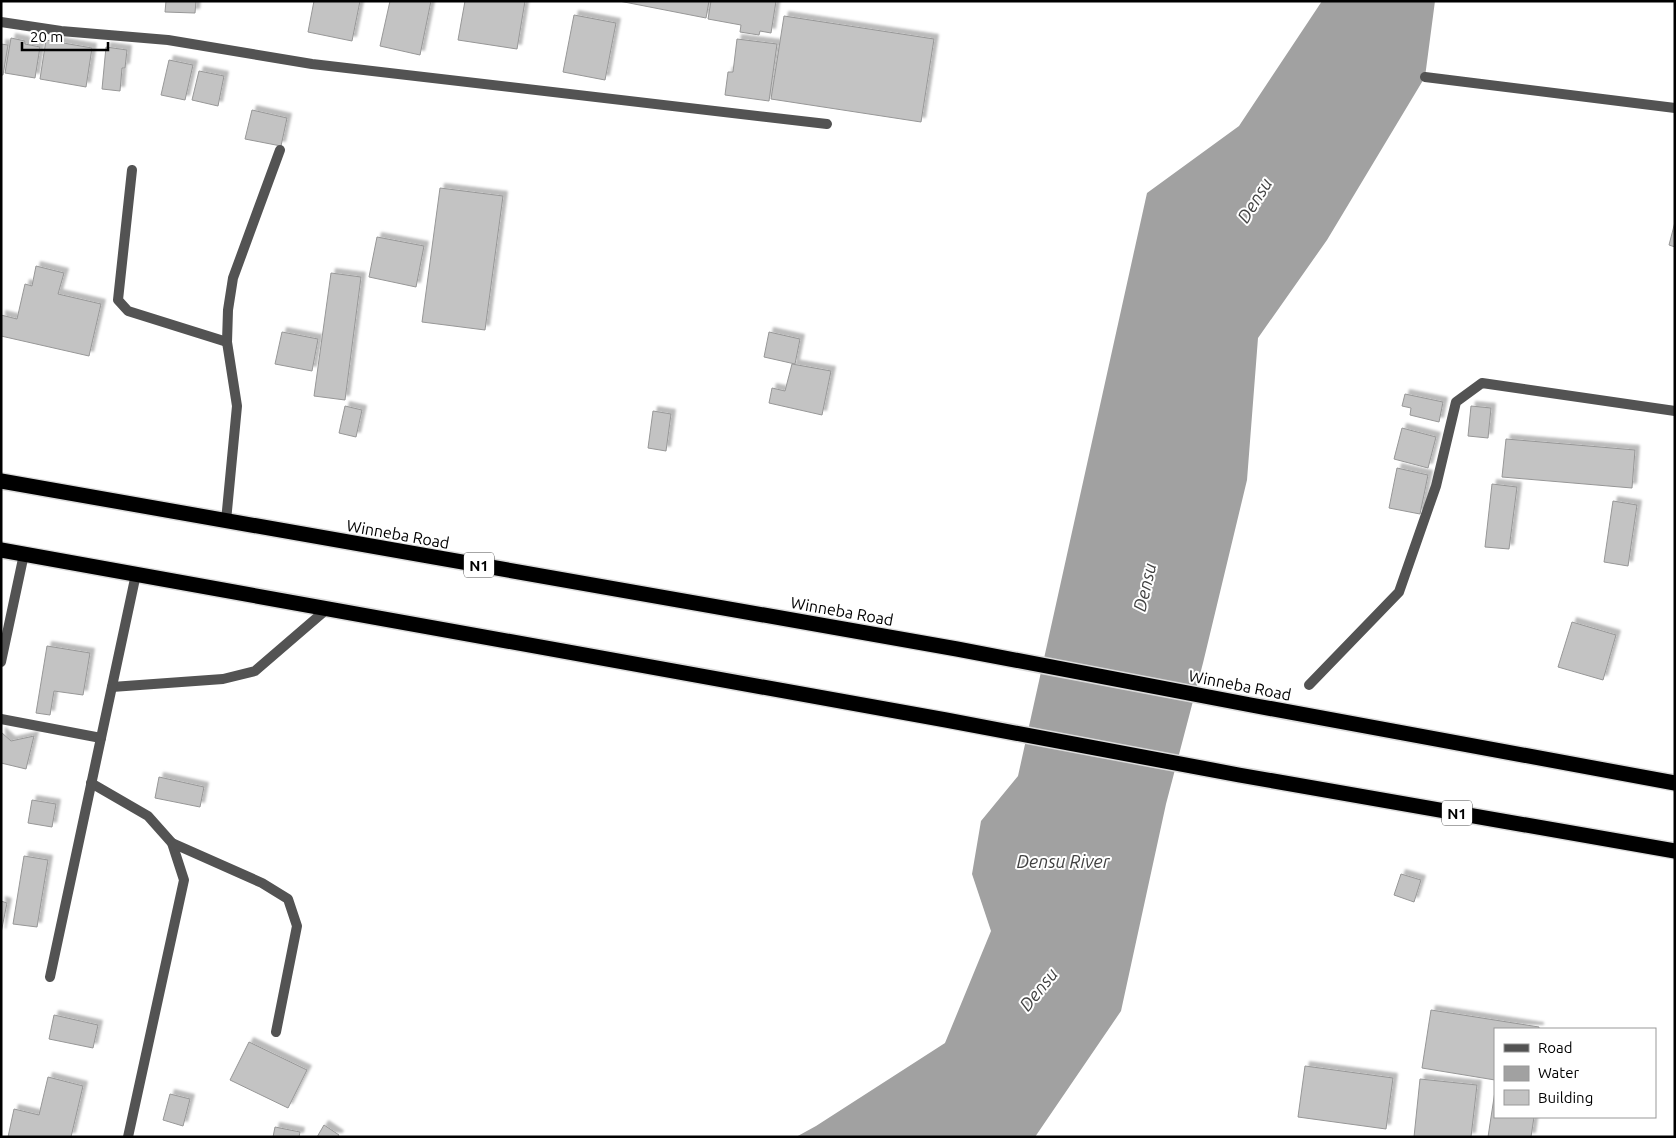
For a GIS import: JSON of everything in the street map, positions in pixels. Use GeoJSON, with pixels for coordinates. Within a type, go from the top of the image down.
{"type":"FeatureCollection","features":[{"type":"Feature","properties":{"kind":"highway","name":"Winneba Road"},"geometry":{"type":"LineString","coordinates":[[1,481],[957,649],[1675,783]]}},
{"type":"Feature","properties":{"kind":"highway","name":"N1"},"geometry":{"type":"LineString","coordinates":[[1,550],[946,720],[1239,775],[1675,851]]}},
{"type":"Feature","properties":{"kind":"street"},"geometry":{"type":"LineString","coordinates":[[1,22],[61,31],[168,40],[312,64],[827,124]]}},
{"type":"Feature","properties":{"kind":"street"},"geometry":{"type":"LineString","coordinates":[[1425,77],[1675,108]]}},
{"type":"Feature","properties":{"kind":"street"},"geometry":{"type":"LineString","coordinates":[[226,521],[237,406],[227,342],[228,310],[233,278],[280,150]]}},
{"type":"Feature","properties":{"kind":"street"},"geometry":{"type":"LineString","coordinates":[[132,170],[118,300],[128,311],[227,342]]}},
{"type":"Feature","properties":{"kind":"street"},"geometry":{"type":"LineString","coordinates":[[1309,685],[1399,592],[1436,486],[1456,402],[1482,383],[1675,411]]}},
{"type":"Feature","properties":{"kind":"street"},"geometry":{"type":"LineString","coordinates":[[1,662],[24,554]]}},
{"type":"Feature","properties":{"kind":"street"},"geometry":{"type":"LineString","coordinates":[[50,977],[136,574]]}},
{"type":"Feature","properties":{"kind":"street"},"geometry":{"type":"LineString","coordinates":[[112,688],[223,679],[256,672],[327,609]]}},
{"type":"Feature","properties":{"kind":"street"},"geometry":{"type":"LineString","coordinates":[[1,719],[101,738]]}},
{"type":"Feature","properties":{"kind":"street"},"geometry":{"type":"LineString","coordinates":[[92,783],[148,816],[172,843],[184,880],[128,1137]]}},
{"type":"Feature","properties":{"kind":"street"},"geometry":{"type":"LineString","coordinates":[[172,843],[262,883],[288,899],[298,926],[276,1032]]}},
{"type":"Feature","properties":{"kind":"water","name":"Densu River"},"geometry":{"type":"Polygon","coordinates":[[[1322,1],[1435,1],[1425,77],[1327,240],[1258,338],[1247,480],[1203,663],[1166,804],[1121,1011],[1035,1137],[796,1137],[945,1043],[991,931],[972,874],[981,821],[1018,776],[1147,193],[1239,126],[1322,1]]]}},
{"type":"Feature","properties":{"kind":"building"},"geometry":{"type":"Polygon","coordinates":[[[166,1],[196,1],[195,13],[165,12],[166,1]]]}},
{"type":"Feature","properties":{"kind":"building"},"geometry":{"type":"Polygon","coordinates":[[[314,1],[360,1],[352,41],[308,32],[314,1]]]}},
{"type":"Feature","properties":{"kind":"building"},"geometry":{"type":"Polygon","coordinates":[[[390,1],[431,1],[420,55],[380,46],[390,1]]]}},
{"type":"Feature","properties":{"kind":"building"},"geometry":{"type":"Polygon","coordinates":[[[465,1],[525,1],[517,49],[458,40],[465,1]]]}},
{"type":"Feature","properties":{"kind":"building"},"geometry":{"type":"Polygon","coordinates":[[[619,1],[709,1],[706,18],[619,1]]]}},
{"type":"Feature","properties":{"kind":"building"},"geometry":{"type":"Polygon","coordinates":[[[711,1],[776,1],[771,33],[760,31],[759,35],[740,32],[741,25],[708,19],[711,1]]]}},
{"type":"Feature","properties":{"kind":"building"},"geometry":{"type":"Polygon","coordinates":[[[574,15],[616,23],[605,80],[563,72],[574,15]]]}},
{"type":"Feature","properties":{"kind":"building"},"geometry":{"type":"Polygon","coordinates":[[[784,16],[934,39],[921,122],[771,99],[784,16]]]}},
{"type":"Feature","properties":{"kind":"building"},"geometry":{"type":"Polygon","coordinates":[[[11,38],[25,41],[25,44],[40,47],[35,78],[5,73],[11,38]]]}},
{"type":"Feature","properties":{"kind":"building"},"geometry":{"type":"Polygon","coordinates":[[[737,39],[777,44],[769,101],[725,95],[728,72],[733,72],[737,39]]]}},
{"type":"Feature","properties":{"kind":"building"},"geometry":{"type":"Polygon","coordinates":[[[46,40],[92,48],[86,87],[40,79],[46,40]]]}},
{"type":"Feature","properties":{"kind":"building"},"geometry":{"type":"Polygon","coordinates":[[[1,44],[8,45],[3,75],[1,75],[1,44]]]}},
{"type":"Feature","properties":{"kind":"building"},"geometry":{"type":"Polygon","coordinates":[[[106,47],[127,50],[125,68],[122,68],[120,91],[102,89],[106,47]]]}},
{"type":"Feature","properties":{"kind":"building"},"geometry":{"type":"Polygon","coordinates":[[[169,60],[193,65],[185,100],[161,95],[169,60]]]}},
{"type":"Feature","properties":{"kind":"building"},"geometry":{"type":"Polygon","coordinates":[[[199,71],[224,76],[218,106],[192,100],[199,71]]]}},
{"type":"Feature","properties":{"kind":"building"},"geometry":{"type":"Polygon","coordinates":[[[252,110],[287,118],[281,146],[245,139],[252,110]]]}},
{"type":"Feature","properties":{"kind":"building"},"geometry":{"type":"Polygon","coordinates":[[[440,188],[503,196],[485,330],[422,322],[440,188]]]}},
{"type":"Feature","properties":{"kind":"building"},"geometry":{"type":"Polygon","coordinates":[[[1675,222],[1675,247],[1669,245],[1675,222]]]}},
{"type":"Feature","properties":{"kind":"building"},"geometry":{"type":"Polygon","coordinates":[[[377,237],[424,246],[416,287],[369,277],[377,237]]]}},
{"type":"Feature","properties":{"kind":"building"},"geometry":{"type":"Polygon","coordinates":[[[36,266],[64,273],[58,294],[101,304],[89,356],[1,336],[1,315],[17,319],[25,284],[32,286],[36,266]]]}},
{"type":"Feature","properties":{"kind":"building"},"geometry":{"type":"Polygon","coordinates":[[[331,273],[361,277],[345,400],[314,396],[331,273]]]}},
{"type":"Feature","properties":{"kind":"building"},"geometry":{"type":"Polygon","coordinates":[[[282,332],[318,339],[312,371],[275,364],[282,332]]]}},
{"type":"Feature","properties":{"kind":"building"},"geometry":{"type":"Polygon","coordinates":[[[769,332],[800,339],[795,364],[764,357],[769,332]]]}},
{"type":"Feature","properties":{"kind":"building"},"geometry":{"type":"Polygon","coordinates":[[[792,364],[831,371],[822,415],[769,403],[772,388],[785,391],[792,364]]]}},
{"type":"Feature","properties":{"kind":"building"},"geometry":{"type":"Polygon","coordinates":[[[1405,394],[1443,402],[1439,422],[1410,415],[1411,408],[1402,406],[1405,394]]]}},
{"type":"Feature","properties":{"kind":"building"},"geometry":{"type":"Polygon","coordinates":[[[345,406],[362,410],[356,437],[339,433],[345,406]]]}},
{"type":"Feature","properties":{"kind":"building"},"geometry":{"type":"Polygon","coordinates":[[[1471,406],[1491,408],[1488,438],[1468,436],[1471,406]]]}},
{"type":"Feature","properties":{"kind":"building"},"geometry":{"type":"Polygon","coordinates":[[[653,411],[671,414],[666,451],[648,448],[653,411]]]}},
{"type":"Feature","properties":{"kind":"building"},"geometry":{"type":"Polygon","coordinates":[[[1402,428],[1436,437],[1428,468],[1394,459],[1402,428]]]}},
{"type":"Feature","properties":{"kind":"building"},"geometry":{"type":"Polygon","coordinates":[[[1506,439],[1635,450],[1632,488],[1502,477],[1506,439]]]}},
{"type":"Feature","properties":{"kind":"building"},"geometry":{"type":"Polygon","coordinates":[[[1397,468],[1428,475],[1420,514],[1389,508],[1397,468]]]}},
{"type":"Feature","properties":{"kind":"building"},"geometry":{"type":"Polygon","coordinates":[[[1492,484],[1517,487],[1509,549],[1485,547],[1492,484]]]}},
{"type":"Feature","properties":{"kind":"building"},"geometry":{"type":"Polygon","coordinates":[[[1613,501],[1637,505],[1628,566],[1604,562],[1613,501]]]}},
{"type":"Feature","properties":{"kind":"building"},"geometry":{"type":"Polygon","coordinates":[[[1572,622],[1616,635],[1603,680],[1558,667],[1572,622]]]}},
{"type":"Feature","properties":{"kind":"building"},"geometry":{"type":"Polygon","coordinates":[[[47,646],[90,653],[83,695],[54,691],[50,715],[36,713],[47,646]]]}},
{"type":"Feature","properties":{"kind":"building"},"geometry":{"type":"Polygon","coordinates":[[[1,732],[11,741],[34,736],[26,769],[1,763],[1,732]]]}},
{"type":"Feature","properties":{"kind":"building"},"geometry":{"type":"Polygon","coordinates":[[[159,777],[204,787],[200,807],[155,798],[159,777]]]}},
{"type":"Feature","properties":{"kind":"building"},"geometry":{"type":"Polygon","coordinates":[[[32,800],[56,804],[52,827],[28,823],[32,800]]]}},
{"type":"Feature","properties":{"kind":"building"},"geometry":{"type":"Polygon","coordinates":[[[24,856],[48,860],[37,927],[13,924],[24,856]]]}},
{"type":"Feature","properties":{"kind":"building"},"geometry":{"type":"Polygon","coordinates":[[[1401,874],[1421,880],[1414,902],[1394,895],[1401,874]]]}},
{"type":"Feature","properties":{"kind":"building"},"geometry":{"type":"Polygon","coordinates":[[[1,901],[7,903],[1,933],[1,901]]]}},
{"type":"Feature","properties":{"kind":"building"},"geometry":{"type":"Polygon","coordinates":[[[1431,1010],[1539,1027],[1494,1028],[1494,1080],[1422,1068],[1431,1010]]]}},
{"type":"Feature","properties":{"kind":"building"},"geometry":{"type":"Polygon","coordinates":[[[54,1015],[98,1025],[93,1048],[49,1039],[54,1015]]]}},
{"type":"Feature","properties":{"kind":"building"},"geometry":{"type":"Polygon","coordinates":[[[249,1042],[307,1070],[288,1108],[230,1080],[249,1042]]]}},
{"type":"Feature","properties":{"kind":"building"},"geometry":{"type":"Polygon","coordinates":[[[1305,1066],[1393,1078],[1386,1129],[1298,1117],[1305,1066]]]}},
{"type":"Feature","properties":{"kind":"building"},"geometry":{"type":"Polygon","coordinates":[[[48,1077],[83,1086],[71,1137],[8,1137],[14,1109],[39,1115],[48,1077]]]}},
{"type":"Feature","properties":{"kind":"building"},"geometry":{"type":"Polygon","coordinates":[[[1420,1079],[1477,1085],[1471,1137],[1414,1137],[1420,1079]]]}},
{"type":"Feature","properties":{"kind":"building"},"geometry":{"type":"Polygon","coordinates":[[[170,1094],[190,1099],[183,1126],[163,1120],[170,1094]]]}},
{"type":"Feature","properties":{"kind":"building"},"geometry":{"type":"Polygon","coordinates":[[[1494,1098],[1494,1118],[1534,1118],[1531,1137],[1488,1137],[1494,1098]]]}},
{"type":"Feature","properties":{"kind":"building"},"geometry":{"type":"Polygon","coordinates":[[[324,1125],[339,1135],[338,1137],[317,1137],[324,1125]]]}},
{"type":"Feature","properties":{"kind":"building"},"geometry":{"type":"Polygon","coordinates":[[[275,1127],[300,1132],[299,1137],[273,1137],[275,1127]]]}},
{"type":"Feature","properties":{"kind":"water label","name":"Densu"},"geometry":{"type":"Point","coordinates":[1254,200]}},
{"type":"Feature","properties":{"kind":"water label","name":"Densu"},"geometry":{"type":"Point","coordinates":[1144,587]}},
{"type":"Feature","properties":{"kind":"water label","name":"Densu"},"geometry":{"type":"Point","coordinates":[1038,989]}}]}
